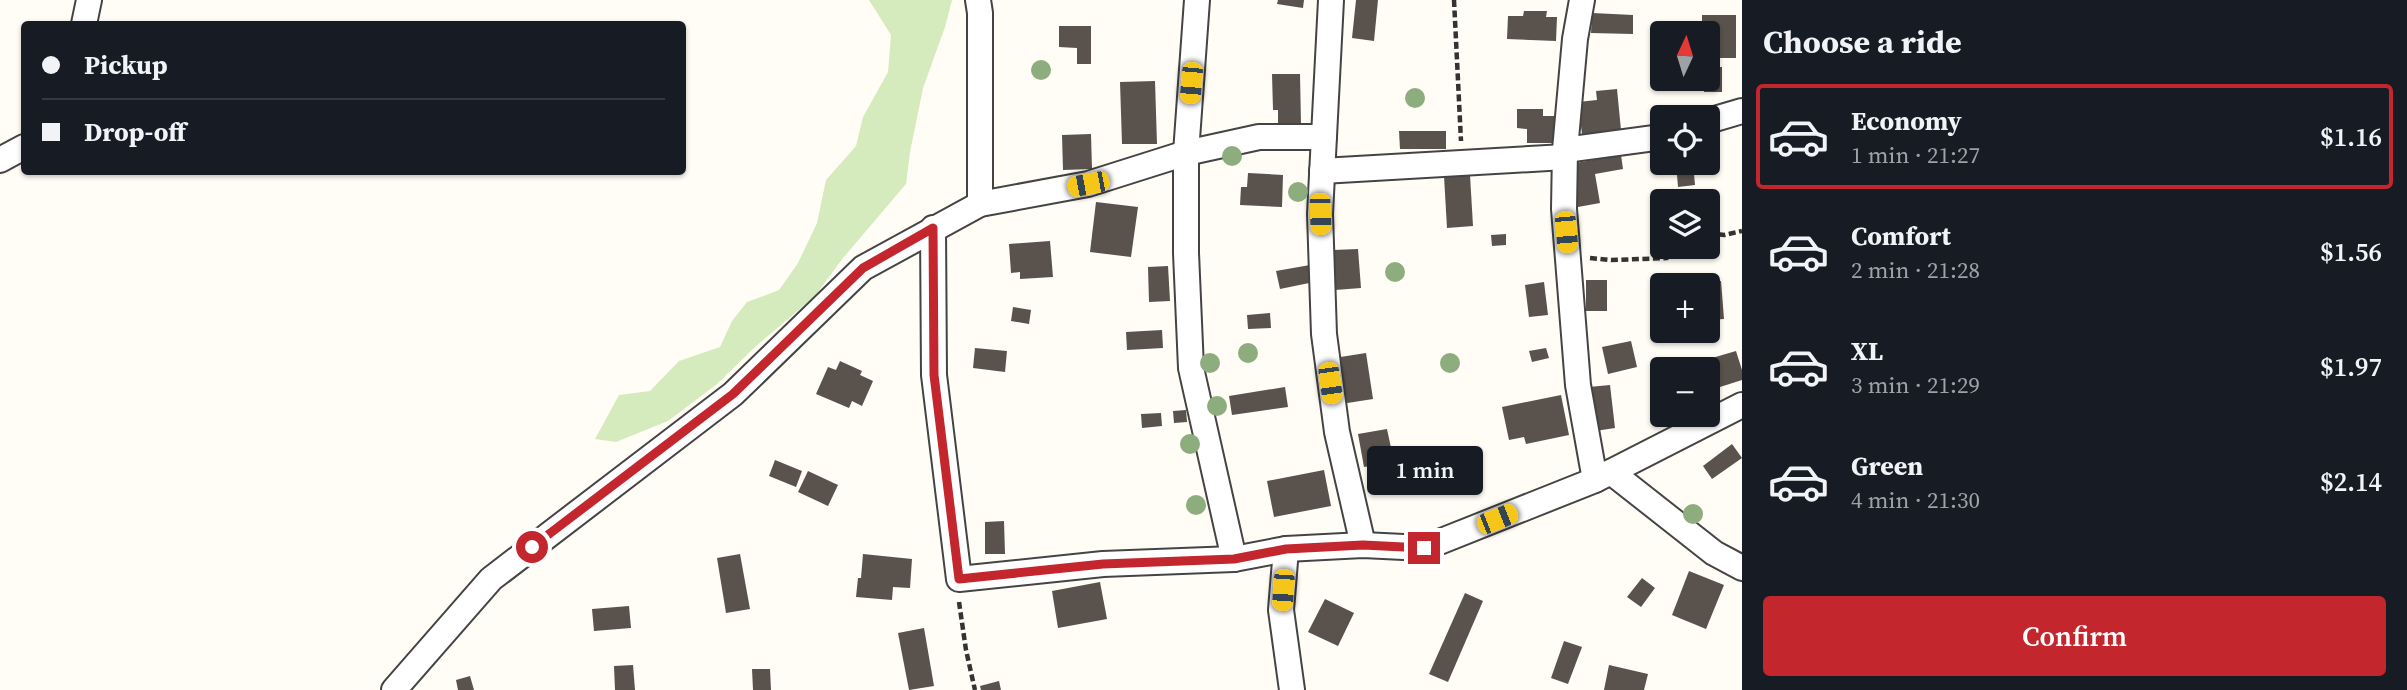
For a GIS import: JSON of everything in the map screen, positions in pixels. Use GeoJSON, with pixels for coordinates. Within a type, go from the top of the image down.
{"type":"FeatureCollection","features":[{"type":"Feature","properties":{"kind":"street"},"geometry":{"type":"LineString","coordinates":[[85,21],[89,0]]}},
{"type":"Feature","properties":{"kind":"street"},"geometry":{"type":"LineString","coordinates":[[978,0],[980,204]]}},
{"type":"Feature","properties":{"kind":"street"},"geometry":{"type":"LineString","coordinates":[[1197,0],[1186,153],[1186,253],[1191,368],[1234,559]]}},
{"type":"Feature","properties":{"kind":"street"},"geometry":{"type":"LineString","coordinates":[[1331,0],[1320,214],[1324,334],[1337,432],[1363,545]]}},
{"type":"Feature","properties":{"kind":"street"},"geometry":{"type":"LineString","coordinates":[[1582,0],[1575,39],[1565,154],[1564,209],[1578,385],[1603,476],[1714,553],[1742,568]]}},
{"type":"Feature","properties":{"kind":"street"},"geometry":{"type":"LineString","coordinates":[[1720,117],[1742,111]]}},
{"type":"Feature","properties":{"kind":"street"},"geometry":{"type":"LineString","coordinates":[[394,690],[491,579],[733,394],[863,268],[980,204],[1088,184],[1186,153],[1259,137],[1324,137]]}},
{"type":"Feature","properties":{"kind":"street"},"geometry":{"type":"LineString","coordinates":[[1322,171],[1565,154],[1650,139]]}},
{"type":"Feature","properties":{"kind":"street"},"geometry":{"type":"LineString","coordinates":[[0,159],[21,148]]}},
{"type":"Feature","properties":{"kind":"street"},"geometry":{"type":"LineString","coordinates":[[933,228],[934,375],[959,579],[1103,564],[1234,559],[1286,549],[1363,545],[1424,548],[1603,476],[1742,405]]}},
{"type":"Feature","properties":{"kind":"street"},"geometry":{"type":"LineString","coordinates":[[1286,549],[1281,610],[1292,690]]}},
{"type":"Feature","properties":{"kind":"path"},"geometry":{"type":"LineString","coordinates":[[1454,0],[1462,162]]}},
{"type":"Feature","properties":{"kind":"path"},"geometry":{"type":"LineString","coordinates":[[1720,234],[1742,231]]}},
{"type":"Feature","properties":{"kind":"path"},"geometry":{"type":"LineString","coordinates":[[1568,256],[1611,260],[1650,259]]}},
{"type":"Feature","properties":{"kind":"path"},"geometry":{"type":"LineString","coordinates":[[959,579],[959,606],[975,690]]}},
{"type":"Feature","properties":{"kind":"green space"},"geometry":{"type":"Polygon","coordinates":[[[869,0],[952,0],[923,88],[906,184],[843,258],[815,296],[755,347],[717,384],[668,421],[616,442],[595,439],[619,395],[650,391],[679,361],[720,347],[732,321],[747,302],[779,290],[798,263],[817,223],[826,180],[856,146],[863,117],[888,72],[891,35],[869,0]]]}},
{"type":"Feature","properties":{"kind":"building"},"geometry":{"type":"Polygon","coordinates":[[[1278,0],[1304,0],[1303,8],[1277,4],[1278,0]]]}},
{"type":"Feature","properties":{"kind":"building"},"geometry":{"type":"Polygon","coordinates":[[[1356,0],[1378,0],[1374,41],[1352,38],[1356,0]]]}},
{"type":"Feature","properties":{"kind":"building"},"geometry":{"type":"Polygon","coordinates":[[[1524,11],[1547,11],[1546,17],[1557,17],[1556,41],[1507,39],[1508,16],[1523,16],[1524,11]]]}},
{"type":"Feature","properties":{"kind":"building"},"geometry":{"type":"Polygon","coordinates":[[[1592,13],[1633,15],[1633,34],[1591,33],[1592,13]]]}},
{"type":"Feature","properties":{"kind":"building"},"geometry":{"type":"Polygon","coordinates":[[[1702,15],[1736,15],[1736,58],[1720,58],[1720,21],[1702,21],[1702,15]]]}},
{"type":"Feature","properties":{"kind":"building"},"geometry":{"type":"Polygon","coordinates":[[[1059,26],[1091,26],[1091,64],[1077,64],[1077,48],[1059,47],[1059,26]]]}},
{"type":"Feature","properties":{"kind":"building"},"geometry":{"type":"Polygon","coordinates":[[[1722,67],[1722,92],[1704,92],[1720,91],[1722,67]]]}},
{"type":"Feature","properties":{"kind":"building"},"geometry":{"type":"Polygon","coordinates":[[[1272,74],[1300,74],[1301,124],[1278,124],[1278,110],[1273,110],[1272,74]]]}},
{"type":"Feature","properties":{"kind":"building"},"geometry":{"type":"Polygon","coordinates":[[[1155,81],[1157,144],[1122,144],[1120,82],[1155,81]]]}},
{"type":"Feature","properties":{"kind":"building"},"geometry":{"type":"Polygon","coordinates":[[[1617,89],[1621,130],[1582,134],[1578,102],[1597,100],[1596,91],[1617,89]]]}},
{"type":"Feature","properties":{"kind":"building"},"geometry":{"type":"Polygon","coordinates":[[[1517,109],[1543,109],[1543,116],[1557,116],[1557,143],[1527,143],[1527,129],[1517,128],[1517,109]]]}},
{"type":"Feature","properties":{"kind":"building"},"geometry":{"type":"Polygon","coordinates":[[[1399,131],[1446,131],[1446,149],[1400,149],[1399,131]]]}},
{"type":"Feature","properties":{"kind":"building"},"geometry":{"type":"Polygon","coordinates":[[[1091,134],[1092,169],[1063,170],[1062,135],[1091,134]]]}},
{"type":"Feature","properties":{"kind":"building"},"geometry":{"type":"Polygon","coordinates":[[[1621,155],[1623,169],[1595,174],[1600,203],[1578,207],[1570,164],[1621,155]]]}},
{"type":"Feature","properties":{"kind":"building"},"geometry":{"type":"Polygon","coordinates":[[[1248,173],[1283,175],[1282,207],[1240,205],[1241,187],[1247,187],[1248,173]]]}},
{"type":"Feature","properties":{"kind":"building"},"geometry":{"type":"Polygon","coordinates":[[[1470,175],[1473,226],[1447,228],[1444,176],[1470,175]]]}},
{"type":"Feature","properties":{"kind":"building"},"geometry":{"type":"Polygon","coordinates":[[[1677,175],[1694,175],[1695,185],[1678,187],[1677,175]]]}},
{"type":"Feature","properties":{"kind":"building"},"geometry":{"type":"Polygon","coordinates":[[[1096,202],[1138,207],[1131,257],[1090,252],[1096,202]]]}},
{"type":"Feature","properties":{"kind":"building"},"geometry":{"type":"Polygon","coordinates":[[[1506,234],[1506,245],[1492,246],[1491,235],[1506,234]]]}},
{"type":"Feature","properties":{"kind":"building"},"geometry":{"type":"Polygon","coordinates":[[[1050,241],[1053,277],[1020,279],[1020,272],[1011,273],[1009,244],[1050,241]]]}},
{"type":"Feature","properties":{"kind":"building"},"geometry":{"type":"Polygon","coordinates":[[[1358,249],[1361,288],[1335,290],[1333,250],[1358,249]]]}},
{"type":"Feature","properties":{"kind":"building"},"geometry":{"type":"Polygon","coordinates":[[[1310,265],[1314,282],[1280,289],[1276,271],[1310,265]]]}},
{"type":"Feature","properties":{"kind":"building"},"geometry":{"type":"Polygon","coordinates":[[[1168,266],[1170,301],[1149,302],[1148,267],[1168,266]]]}},
{"type":"Feature","properties":{"kind":"building"},"geometry":{"type":"Polygon","coordinates":[[[1586,280],[1607,280],[1607,311],[1586,311],[1586,280]]]}},
{"type":"Feature","properties":{"kind":"building"},"geometry":{"type":"Polygon","coordinates":[[[1720,281],[1724,319],[1720,319],[1720,281]]]}},
{"type":"Feature","properties":{"kind":"building"},"geometry":{"type":"Polygon","coordinates":[[[1544,282],[1548,315],[1529,317],[1525,285],[1544,282]]]}},
{"type":"Feature","properties":{"kind":"building"},"geometry":{"type":"Polygon","coordinates":[[[1013,307],[1031,310],[1029,324],[1011,321],[1013,307]]]}},
{"type":"Feature","properties":{"kind":"building"},"geometry":{"type":"Polygon","coordinates":[[[1270,313],[1271,328],[1248,329],[1247,315],[1270,313]]]}},
{"type":"Feature","properties":{"kind":"building"},"geometry":{"type":"Polygon","coordinates":[[[1162,330],[1163,348],[1127,350],[1126,332],[1162,330]]]}},
{"type":"Feature","properties":{"kind":"building"},"geometry":{"type":"Polygon","coordinates":[[[1631,341],[1637,367],[1608,374],[1602,347],[1631,341]]]}},
{"type":"Feature","properties":{"kind":"building"},"geometry":{"type":"Polygon","coordinates":[[[975,348],[1007,351],[1005,372],[973,368],[975,348]]]}},
{"type":"Feature","properties":{"kind":"building"},"geometry":{"type":"Polygon","coordinates":[[[1546,348],[1549,358],[1532,362],[1529,351],[1546,348]]]}},
{"type":"Feature","properties":{"kind":"building"},"geometry":{"type":"Polygon","coordinates":[[[1736,351],[1742,380],[1720,387],[1720,357],[1715,357],[1736,351]]]}},
{"type":"Feature","properties":{"kind":"building"},"geometry":{"type":"Polygon","coordinates":[[[1366,353],[1373,399],[1341,404],[1334,358],[1366,353]]]}},
{"type":"Feature","properties":{"kind":"building"},"geometry":{"type":"Polygon","coordinates":[[[840,361],[862,371],[860,375],[873,381],[862,406],[852,401],[849,408],[816,394],[828,367],[836,370],[840,361]]]}},
{"type":"Feature","properties":{"kind":"building"},"geometry":{"type":"Polygon","coordinates":[[[1610,385],[1615,428],[1595,431],[1589,387],[1610,385]]]}},
{"type":"Feature","properties":{"kind":"building"},"geometry":{"type":"Polygon","coordinates":[[[1285,387],[1288,407],[1232,415],[1229,396],[1285,387]]]}},
{"type":"Feature","properties":{"kind":"building"},"geometry":{"type":"Polygon","coordinates":[[[1561,395],[1569,435],[1526,444],[1524,437],[1509,440],[1502,407],[1561,395]]]}},
{"type":"Feature","properties":{"kind":"building"},"geometry":{"type":"Polygon","coordinates":[[[1186,410],[1187,422],[1174,423],[1173,411],[1186,410]]]}},
{"type":"Feature","properties":{"kind":"building"},"geometry":{"type":"Polygon","coordinates":[[[1161,413],[1162,426],[1142,428],[1141,414],[1161,413]]]}},
{"type":"Feature","properties":{"kind":"building"},"geometry":{"type":"Polygon","coordinates":[[[1387,429],[1394,462],[1364,467],[1358,434],[1387,429]]]}},
{"type":"Feature","properties":{"kind":"building"},"geometry":{"type":"Polygon","coordinates":[[[1732,444],[1742,458],[1712,479],[1703,466],[1732,444]]]}},
{"type":"Feature","properties":{"kind":"building"},"geometry":{"type":"Polygon","coordinates":[[[775,460],[802,471],[796,487],[769,476],[775,460]]]}},
{"type":"Feature","properties":{"kind":"building"},"geometry":{"type":"Polygon","coordinates":[[[1324,470],[1331,506],[1274,517],[1267,481],[1324,470]]]}},
{"type":"Feature","properties":{"kind":"building"},"geometry":{"type":"Polygon","coordinates":[[[808,471],[838,485],[828,506],[798,492],[808,471]]]}},
{"type":"Feature","properties":{"kind":"building"},"geometry":{"type":"Polygon","coordinates":[[[1004,521],[1005,554],[985,554],[985,522],[1004,521]]]}},
{"type":"Feature","properties":{"kind":"building"},"geometry":{"type":"Polygon","coordinates":[[[740,554],[750,609],[726,613],[717,558],[740,554]]]}},
{"type":"Feature","properties":{"kind":"building"},"geometry":{"type":"Polygon","coordinates":[[[863,554],[912,559],[910,588],[893,587],[892,600],[856,597],[863,554]]]}},
{"type":"Feature","properties":{"kind":"building"},"geometry":{"type":"Polygon","coordinates":[[[1689,571],[1724,585],[1706,629],[1672,615],[1689,571]]]}},
{"type":"Feature","properties":{"kind":"building"},"geometry":{"type":"Polygon","coordinates":[[[1642,578],[1655,588],[1641,607],[1627,597],[1642,578]]]}},
{"type":"Feature","properties":{"kind":"building"},"geometry":{"type":"Polygon","coordinates":[[[1100,582],[1107,619],[1058,628],[1052,591],[1100,582]]]}},
{"type":"Feature","properties":{"kind":"building"},"geometry":{"type":"Polygon","coordinates":[[[1465,593],[1483,601],[1448,682],[1429,674],[1465,593]]]}},
{"type":"Feature","properties":{"kind":"building"},"geometry":{"type":"Polygon","coordinates":[[[1325,599],[1354,613],[1338,646],[1308,632],[1325,599]]]}},
{"type":"Feature","properties":{"kind":"building"},"geometry":{"type":"Polygon","coordinates":[[[629,606],[631,628],[594,631],[592,609],[629,606]]]}},
{"type":"Feature","properties":{"kind":"building"},"geometry":{"type":"Polygon","coordinates":[[[924,628],[934,686],[909,690],[898,633],[924,628]]]}},
{"type":"Feature","properties":{"kind":"building"},"geometry":{"type":"Polygon","coordinates":[[[1564,641],[1582,647],[1568,684],[1551,678],[1564,641]]]}},
{"type":"Feature","properties":{"kind":"building"},"geometry":{"type":"Polygon","coordinates":[[[633,665],[635,690],[615,690],[614,666],[633,665]]]}},
{"type":"Feature","properties":{"kind":"building"},"geometry":{"type":"Polygon","coordinates":[[[1609,665],[1648,674],[1644,690],[1604,690],[1609,665]]]}},
{"type":"Feature","properties":{"kind":"building"},"geometry":{"type":"Polygon","coordinates":[[[752,669],[770,669],[771,690],[753,690],[752,669]]]}},
{"type":"Feature","properties":{"kind":"building"},"geometry":{"type":"Polygon","coordinates":[[[470,676],[474,690],[458,690],[456,680],[470,676]]]}},
{"type":"Feature","properties":{"kind":"building"},"geometry":{"type":"Polygon","coordinates":[[[999,681],[1001,690],[981,690],[980,686],[999,681]]]}},
{"type":"Feature","properties":{"kind":"route"},"geometry":{"type":"LineString","coordinates":[[532,547],[733,394],[863,268],[933,228],[934,375],[959,579],[1103,564],[1234,559],[1286,549],[1363,545],[1424,548]]}}]}
